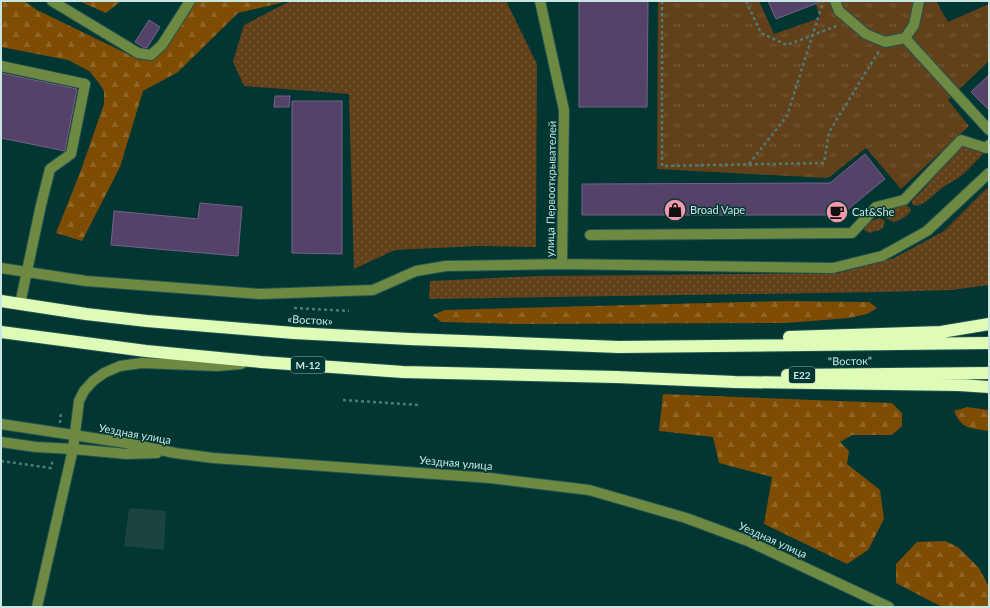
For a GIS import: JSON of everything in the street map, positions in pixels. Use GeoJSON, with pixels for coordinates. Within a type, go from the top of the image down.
{"type":"FeatureCollection","features":[{"type":"Feature","properties":{"kind":"highway","name":"«Восток»"},"geometry":{"type":"LineString","coordinates":[[1,301],[147,321],[294,333],[619,347]]}},
{"type":"Feature","properties":{"kind":"highway"},"geometry":{"type":"LineString","coordinates":[[619,347],[751,338],[941,332],[989,324]]}},
{"type":"Feature","properties":{"kind":"highway","name":"М-12"},"geometry":{"type":"LineString","coordinates":[[1,332],[146,351],[261,362],[403,372],[616,377]]}},
{"type":"Feature","properties":{"kind":"highway"},"geometry":{"type":"LineString","coordinates":[[619,347],[989,343]]}},
{"type":"Feature","properties":{"kind":"highway","name":"\"Восток\""},"geometry":{"type":"LineString","coordinates":[[616,377],[989,373]]}},
{"type":"Feature","properties":{"kind":"highway"},"geometry":{"type":"LineString","coordinates":[[616,377],[735,382],[960,385],[989,387]]}},
{"type":"Feature","properties":{"kind":"street"},"geometry":{"type":"LineString","coordinates":[[52,1],[138,54],[151,55],[162,45],[190,1]]}},
{"type":"Feature","properties":{"kind":"street","name":"улица Первооткрывателей"},"geometry":{"type":"LineString","coordinates":[[1,268],[86,281],[260,294],[373,290],[416,271],[446,266],[562,264],[564,110],[540,1]]}},
{"type":"Feature","properties":{"kind":"street"},"geometry":{"type":"LineString","coordinates":[[835,1],[839,11],[866,34],[885,42],[906,38],[914,25],[919,1]]}},
{"type":"Feature","properties":{"kind":"street"},"geometry":{"type":"LineString","coordinates":[[906,38],[989,130]]}},
{"type":"Feature","properties":{"kind":"street"},"geometry":{"type":"LineString","coordinates":[[1,66],[85,84],[72,154],[50,169],[20,304]]}},
{"type":"Feature","properties":{"kind":"street"},"geometry":{"type":"LineString","coordinates":[[590,235],[852,233],[876,207],[904,200],[961,140],[986,148],[989,145]]}},
{"type":"Feature","properties":{"kind":"street"},"geometry":{"type":"LineString","coordinates":[[562,264],[833,268],[882,256],[926,231],[989,172]]}},
{"type":"Feature","properties":{"kind":"street"},"geometry":{"type":"LineString","coordinates":[[37,607],[73,448],[78,401],[92,381],[104,373],[120,366],[142,363],[217,366],[261,362]]}},
{"type":"Feature","properties":{"kind":"street","name":"Уездная улица"},"geometry":{"type":"LineString","coordinates":[[1,424],[213,458],[490,478],[589,490],[686,518],[748,541],[889,607]]}},
{"type":"Feature","properties":{"kind":"street"},"geometry":{"type":"LineString","coordinates":[[1,442],[36,447],[73,448],[126,454],[175,453]]}},
{"type":"Feature","properties":{"kind":"path"},"geometry":{"type":"LineString","coordinates":[[662,1],[662,166],[824,163],[828,132],[885,42]]}},
{"type":"Feature","properties":{"kind":"path"},"geometry":{"type":"LineString","coordinates":[[746,1],[761,33],[788,45],[851,21]]}},
{"type":"Feature","properties":{"kind":"path"},"geometry":{"type":"LineString","coordinates":[[749,165],[788,116],[823,1]]}},
{"type":"Feature","properties":{"kind":"path"},"geometry":{"type":"LineString","coordinates":[[294,308],[348,311]]}},
{"type":"Feature","properties":{"kind":"path"},"geometry":{"type":"LineString","coordinates":[[343,400],[419,405]]}},
{"type":"Feature","properties":{"kind":"shaded area"},"geometry":{"type":"Polygon","coordinates":[[[129,508],[166,511],[164,550],[124,546],[129,508]]]}},
{"type":"Feature","properties":{"kind":"green space"},"geometry":{"type":"Polygon","coordinates":[[[1,1],[24,1],[37,10],[140,60],[162,53],[196,1],[289,1],[238,13],[178,72],[143,91],[120,167],[82,241],[56,233],[81,170],[104,104],[104,91],[89,71],[68,60],[1,47],[1,1]]]}},
{"type":"Feature","properties":{"kind":"green space"},"geometry":{"type":"Polygon","coordinates":[[[79,1],[121,1],[106,13],[79,1]]]}},
{"type":"Feature","properties":{"kind":"green space"},"geometry":{"type":"Polygon","coordinates":[[[290,1],[506,1],[537,64],[536,247],[478,246],[395,250],[354,269],[349,94],[244,86],[233,62],[244,25],[290,1]]]}},
{"type":"Feature","properties":{"kind":"green space"},"geometry":{"type":"Polygon","coordinates":[[[658,1],[759,1],[774,34],[820,18],[815,1],[936,1],[948,22],[989,4],[989,61],[948,100],[969,126],[901,189],[866,148],[828,178],[657,169],[658,1]]]}},
{"type":"Feature","properties":{"kind":"green space"},"geometry":{"type":"Polygon","coordinates":[[[964,145],[985,152],[969,169],[954,181],[923,203],[915,206],[912,204],[912,200],[922,191],[951,155],[959,147],[964,145]]]}},
{"type":"Feature","properties":{"kind":"green space"},"geometry":{"type":"Polygon","coordinates":[[[989,186],[989,285],[952,290],[885,292],[429,299],[430,281],[537,276],[838,273],[894,258],[944,231],[989,186]]]}},
{"type":"Feature","properties":{"kind":"green space"},"geometry":{"type":"Polygon","coordinates":[[[905,204],[910,208],[911,211],[908,215],[894,222],[885,218],[883,215],[885,210],[905,204]]]}},
{"type":"Feature","properties":{"kind":"green space"},"geometry":{"type":"Polygon","coordinates":[[[879,218],[884,220],[885,223],[882,229],[869,233],[864,230],[866,225],[879,218]]]}},
{"type":"Feature","properties":{"kind":"green space"},"geometry":{"type":"Polygon","coordinates":[[[785,301],[869,302],[877,308],[867,314],[849,318],[786,323],[518,324],[441,322],[433,315],[445,310],[785,301]]]}},
{"type":"Feature","properties":{"kind":"green space"},"geometry":{"type":"Polygon","coordinates":[[[663,394],[892,403],[902,413],[902,426],[892,435],[852,435],[840,442],[849,451],[847,464],[880,490],[884,519],[868,550],[847,564],[764,524],[772,477],[719,463],[713,437],[659,431],[663,394]]]}},
{"type":"Feature","properties":{"kind":"green space"},"geometry":{"type":"Polygon","coordinates":[[[967,407],[989,410],[989,431],[968,427],[960,422],[954,411],[967,407]]]}},
{"type":"Feature","properties":{"kind":"green space"},"geometry":{"type":"Polygon","coordinates":[[[945,541],[958,547],[979,568],[989,587],[989,607],[942,607],[896,583],[896,564],[917,542],[945,541]]]}},
{"type":"Feature","properties":{"kind":"building"},"geometry":{"type":"Polygon","coordinates":[[[579,1],[648,1],[647,107],[579,107],[579,1]]]}},
{"type":"Feature","properties":{"kind":"building"},"geometry":{"type":"Polygon","coordinates":[[[768,1],[820,1],[820,2],[776,19],[768,1]]]}},
{"type":"Feature","properties":{"kind":"building"},"geometry":{"type":"Polygon","coordinates":[[[149,20],[160,27],[147,48],[135,42],[149,20]]]}},
{"type":"Feature","properties":{"kind":"building"},"geometry":{"type":"Polygon","coordinates":[[[1,73],[77,89],[65,151],[1,138],[1,73]]]}},
{"type":"Feature","properties":{"kind":"building"},"geometry":{"type":"Polygon","coordinates":[[[989,75],[989,110],[971,92],[989,75]]]}},
{"type":"Feature","properties":{"kind":"building"},"geometry":{"type":"Polygon","coordinates":[[[275,96],[290,96],[289,107],[274,107],[275,96]]]}},
{"type":"Feature","properties":{"kind":"building"},"geometry":{"type":"Polygon","coordinates":[[[292,101],[342,101],[342,254],[292,253],[292,101]]]}},
{"type":"Feature","properties":{"kind":"building"},"geometry":{"type":"Polygon","coordinates":[[[865,154],[885,179],[841,215],[582,215],[582,184],[830,183],[865,154]]]}},
{"type":"Feature","properties":{"kind":"building"},"geometry":{"type":"Polygon","coordinates":[[[200,203],[242,207],[238,256],[111,245],[114,211],[198,219],[200,203]]]}},
{"type":"Feature","properties":{"kind":"place","name":"Broad Vape"},"geometry":{"type":"Point","coordinates":[675,210]}},
{"type":"Feature","properties":{"kind":"place","name":"Cat&She"},"geometry":{"type":"Point","coordinates":[837,212]}}]}
